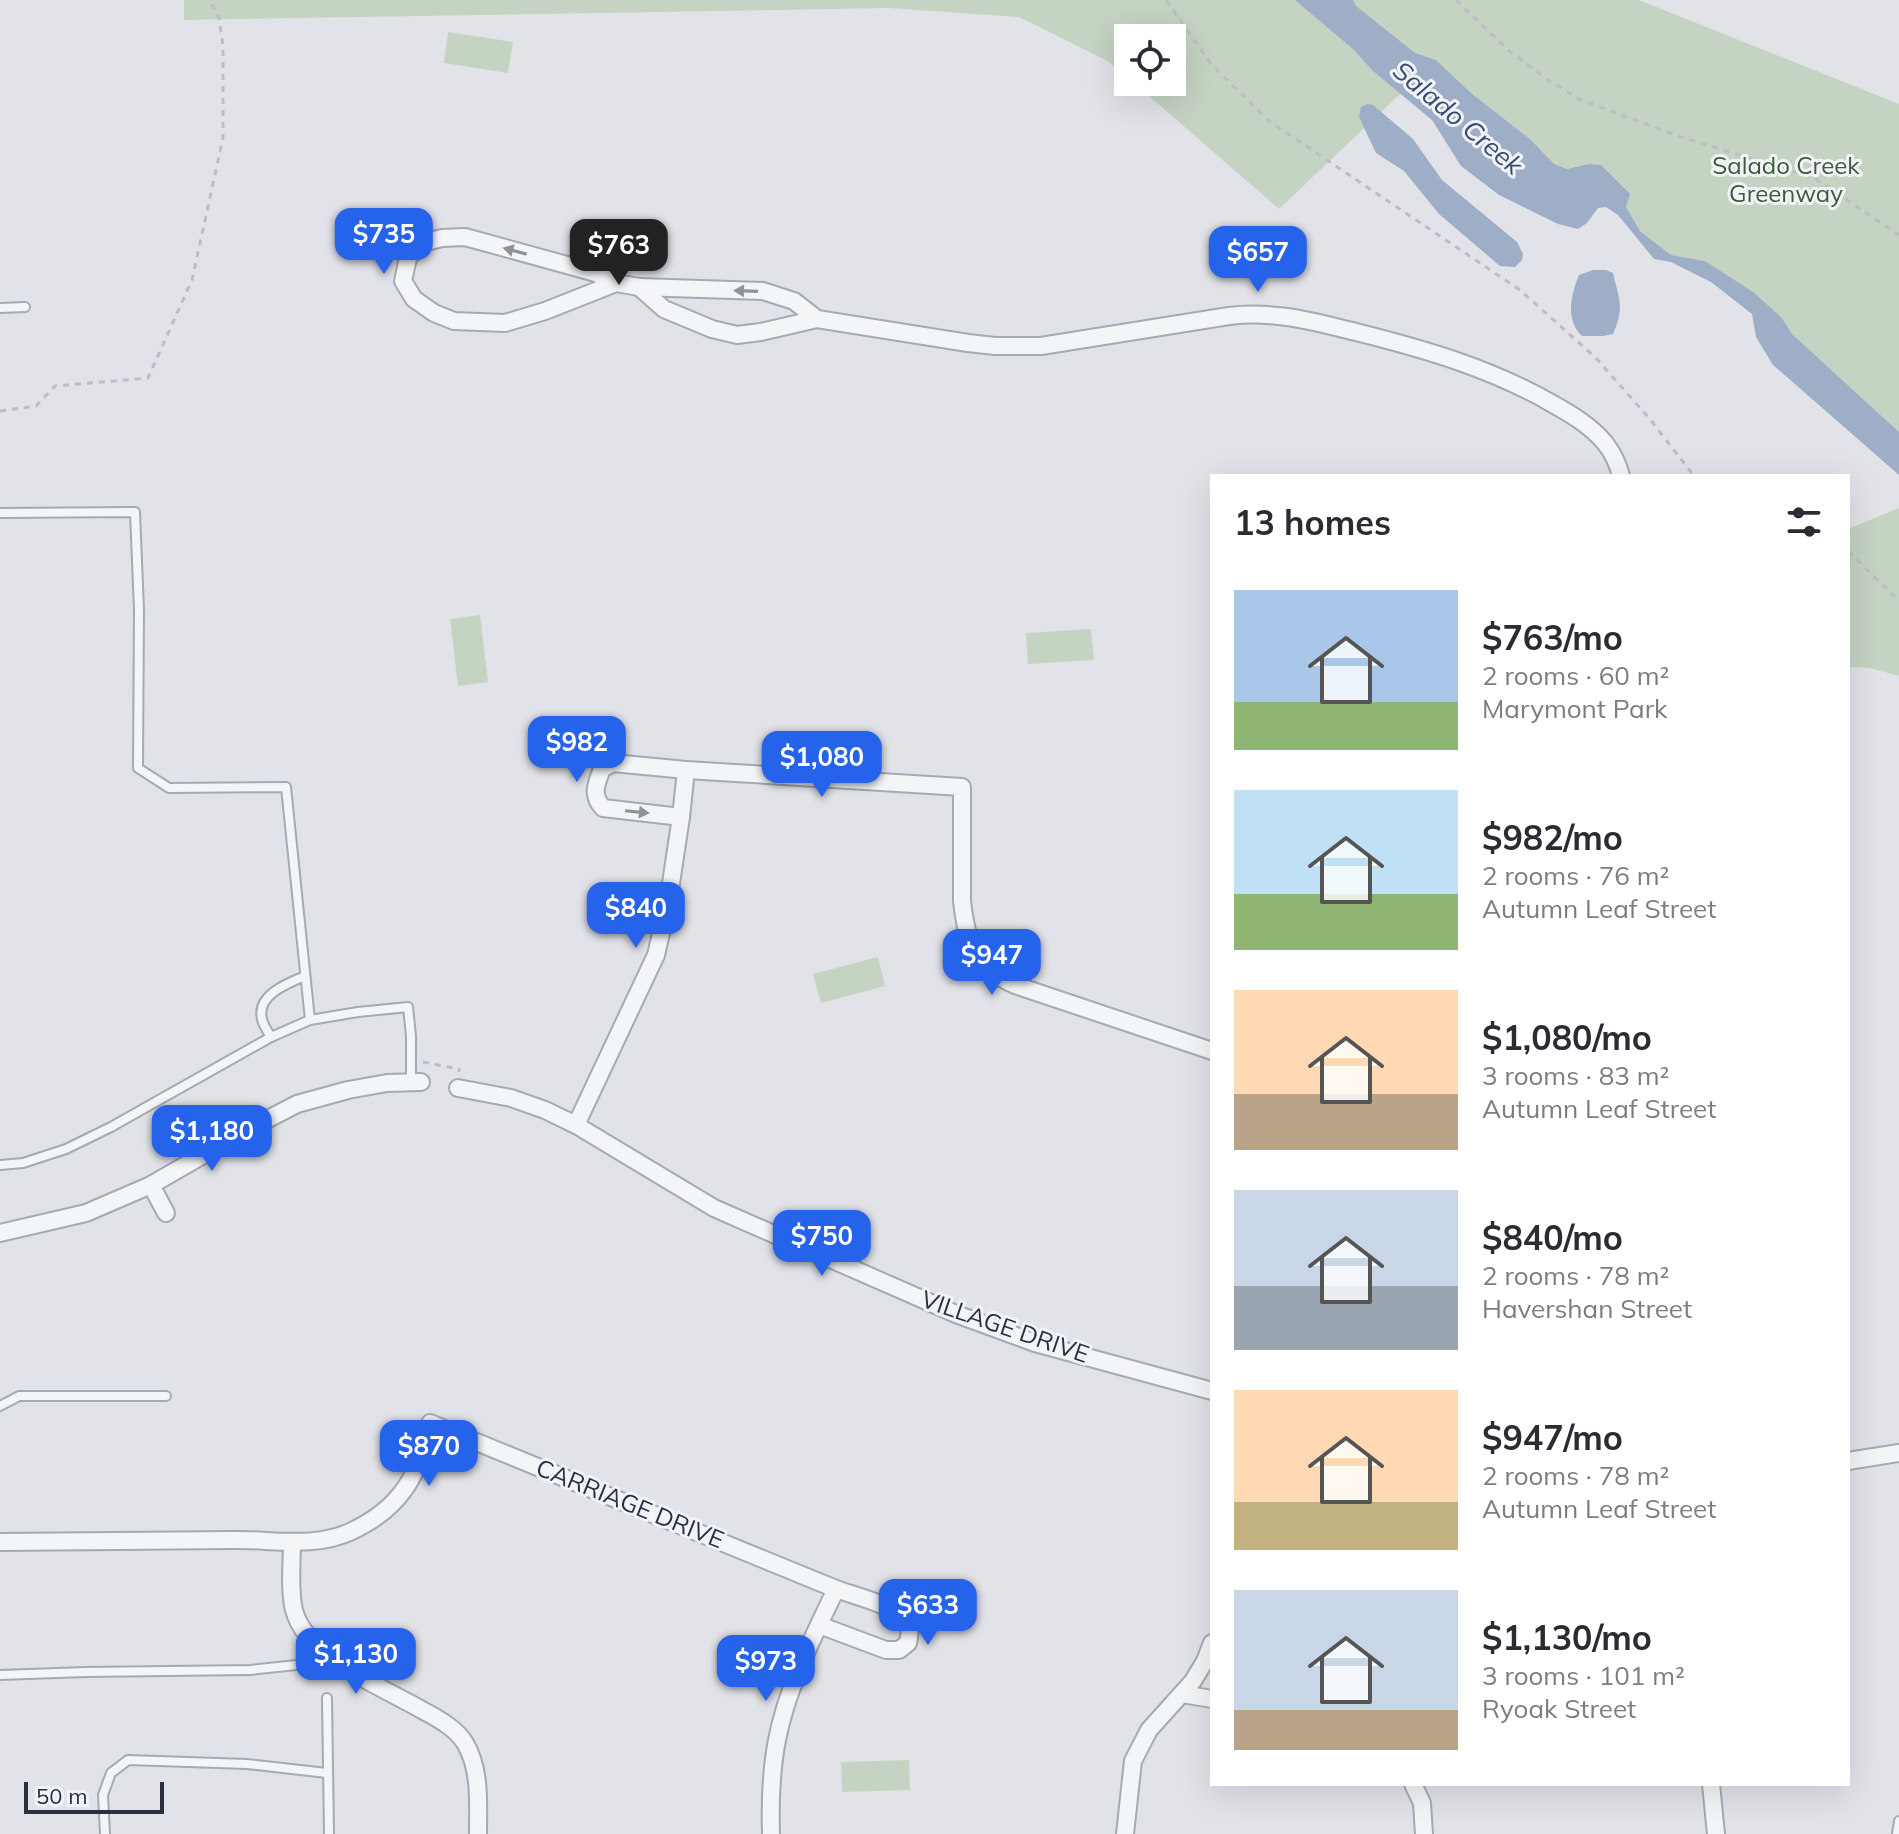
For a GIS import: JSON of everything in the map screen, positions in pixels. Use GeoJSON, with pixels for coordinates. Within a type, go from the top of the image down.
{"type":"FeatureCollection","features":[{"type":"Feature","properties":{"kind":"street"},"geometry":{"type":"LineString","coordinates":[[616,283],[505,323],[454,321],[434,313],[414,299],[403,281],[408,258],[422,243],[465,237],[596,273],[616,283],[639,287],[763,291],[794,301],[817,319]]}},
{"type":"Feature","properties":{"kind":"street"},"geometry":{"type":"LineString","coordinates":[[639,287],[664,309],[712,329],[737,335],[817,319],[995,346],[1041,346],[1229,316],[1267,315],[1306,320],[1470,364],[1527,389],[1591,428],[1607,445],[1620,474]]}},
{"type":"Feature","properties":{"kind":"street"},"geometry":{"type":"LineString","coordinates":[[681,817],[603,808],[596,800],[597,782],[602,769],[613,763],[962,787],[964,917],[972,946],[988,970],[1015,985],[1210,1050]]}},
{"type":"Feature","properties":{"kind":"street"},"geometry":{"type":"LineString","coordinates":[[576,1125],[656,955],[663,929],[686,770]]}},
{"type":"Feature","properties":{"kind":"street"},"geometry":{"type":"LineString","coordinates":[[0,1233],[86,1213],[151,1185],[297,1104],[348,1090],[416,1082]]}},
{"type":"Feature","properties":{"kind":"street","name":"VILLAGE DRIVE"},"geometry":{"type":"LineString","coordinates":[[458,1088],[511,1098],[545,1110],[576,1125],[723,1213],[956,1314],[1035,1343],[1210,1390]]}},
{"type":"Feature","properties":{"kind":"street"},"geometry":{"type":"LineString","coordinates":[[151,1185],[166,1213]]}},
{"type":"Feature","properties":{"kind":"street","name":"CARRIAGE DRIVE"},"geometry":{"type":"LineString","coordinates":[[0,1542],[292,1542],[321,1540],[350,1532],[387,1509],[403,1491],[424,1451],[430,1423],[897,1611],[907,1621],[910,1633],[908,1643],[899,1650],[886,1650],[819,1625]]}},
{"type":"Feature","properties":{"kind":"street"},"geometry":{"type":"LineString","coordinates":[[1850,1461],[1899,1453]]}},
{"type":"Feature","properties":{"kind":"street"},"geometry":{"type":"LineString","coordinates":[[292,1542],[294,1609],[301,1627],[313,1644],[334,1661],[431,1714],[458,1733],[466,1744],[477,1781],[478,1834]]}},
{"type":"Feature","properties":{"kind":"street"},"geometry":{"type":"LineString","coordinates":[[771,1834],[772,1775],[786,1705],[836,1589]]}},
{"type":"Feature","properties":{"kind":"street"},"geometry":{"type":"LineString","coordinates":[[1125,1834],[1133,1761],[1149,1730],[1193,1681],[1210,1648]]}},
{"type":"Feature","properties":{"kind":"street"},"geometry":{"type":"LineString","coordinates":[[1182,1694],[1210,1699]]}},
{"type":"Feature","properties":{"kind":"street"},"geometry":{"type":"LineString","coordinates":[[1414,1786],[1422,1803],[1424,1834]]}},
{"type":"Feature","properties":{"kind":"street"},"geometry":{"type":"LineString","coordinates":[[1711,1786],[1716,1834]]}},
{"type":"Feature","properties":{"kind":"lane"},"geometry":{"type":"LineString","coordinates":[[0,308],[25,307]]}},
{"type":"Feature","properties":{"kind":"lane"},"geometry":{"type":"LineString","coordinates":[[0,513],[135,512],[139,610],[138,768],[169,788],[286,787],[310,1020]]}},
{"type":"Feature","properties":{"kind":"lane"},"geometry":{"type":"LineString","coordinates":[[271,1037],[261,1017],[265,1000],[282,986],[305,976]]}},
{"type":"Feature","properties":{"kind":"lane"},"geometry":{"type":"LineString","coordinates":[[0,1165],[23,1163],[66,1149],[271,1037],[310,1020],[408,1007],[416,1082]]}},
{"type":"Feature","properties":{"kind":"lane"},"geometry":{"type":"LineString","coordinates":[[0,1406],[19,1396],[166,1396]]}},
{"type":"Feature","properties":{"kind":"lane"},"geometry":{"type":"LineString","coordinates":[[0,1675],[250,1670],[334,1661]]}},
{"type":"Feature","properties":{"kind":"lane"},"geometry":{"type":"LineString","coordinates":[[327,1698],[329,1834]]}},
{"type":"Feature","properties":{"kind":"lane"},"geometry":{"type":"LineString","coordinates":[[105,1834],[103,1795],[111,1773],[128,1760],[247,1764],[327,1773]]}},
{"type":"Feature","properties":{"kind":"lane"},"geometry":{"type":"LineString","coordinates":[[1897,1834],[1899,1821]]}},
{"type":"Feature","properties":{"kind":"path"},"geometry":{"type":"LineString","coordinates":[[0,411],[36,406],[55,386],[148,378],[192,280],[223,138],[223,46],[219,18],[209,0]]}},
{"type":"Feature","properties":{"kind":"path"},"geometry":{"type":"LineString","coordinates":[[1166,0],[1211,64],[1269,121],[1520,290],[1596,358],[1692,474]]}},
{"type":"Feature","properties":{"kind":"path"},"geometry":{"type":"LineString","coordinates":[[1456,0],[1508,50],[1579,99],[1675,135],[1814,178],[1899,235]]}},
{"type":"Feature","properties":{"kind":"path"},"geometry":{"type":"LineString","coordinates":[[1850,553],[1899,598]]}},
{"type":"Feature","properties":{"kind":"path"},"geometry":{"type":"LineString","coordinates":[[416,1082],[421,1062],[428,1062],[459,1069],[458,1088]]}},
{"type":"Feature","properties":{"kind":"green space","name":"Salado Creek Greenway"},"geometry":{"type":"Polygon","coordinates":[[[184,0],[1639,0],[1899,104],[1899,432],[1792,334],[1782,318],[1705,261],[1671,255],[1640,231],[1626,207],[1589,164],[1567,169],[1554,165],[1530,139],[1471,93],[1436,60],[1279,209],[1149,96],[1186,96],[1186,24],[1114,24],[1114,66],[1019,17],[889,8],[184,20],[184,0]]]}},
{"type":"Feature","properties":{"kind":"green space"},"geometry":{"type":"Polygon","coordinates":[[[448,32],[513,42],[508,73],[444,63],[448,32]]]}},
{"type":"Feature","properties":{"kind":"green space"},"geometry":{"type":"Polygon","coordinates":[[[1899,508],[1899,676],[1870,668],[1850,667],[1850,528],[1899,508]]]}},
{"type":"Feature","properties":{"kind":"green space"},"geometry":{"type":"Polygon","coordinates":[[[480,615],[488,682],[458,686],[450,619],[480,615]]]}},
{"type":"Feature","properties":{"kind":"green space"},"geometry":{"type":"Polygon","coordinates":[[[1091,629],[1094,660],[1028,664],[1026,633],[1091,629]]]}},
{"type":"Feature","properties":{"kind":"green space"},"geometry":{"type":"Polygon","coordinates":[[[878,957],[885,986],[821,1003],[813,974],[878,957]]]}},
{"type":"Feature","properties":{"kind":"green space"},"geometry":{"type":"Polygon","coordinates":[[[909,1760],[910,1790],[842,1792],[841,1762],[909,1760]]]}},
{"type":"Feature","properties":{"kind":"water","name":"Salado Creek"},"geometry":{"type":"Polygon","coordinates":[[[1295,0],[1353,0],[1356,6],[1415,53],[1436,60],[1471,93],[1530,139],[1554,164],[1567,169],[1601,165],[1630,194],[1626,207],[1640,231],[1671,255],[1705,261],[1753,292],[1782,318],[1792,334],[1899,432],[1899,475],[1773,365],[1756,337],[1752,314],[1711,282],[1671,262],[1654,259],[1618,215],[1606,207],[1598,208],[1578,229],[1558,224],[1499,195],[1461,166],[1432,120],[1295,0]]]}},
{"type":"Feature","properties":{"kind":"water"},"geometry":{"type":"Polygon","coordinates":[[[1373,105],[1413,139],[1442,180],[1517,242],[1523,254],[1515,267],[1500,266],[1439,214],[1404,171],[1376,153],[1359,117],[1361,107],[1373,105]]]}},
{"type":"Feature","properties":{"kind":"water"},"geometry":{"type":"Polygon","coordinates":[[[1593,270],[1613,273],[1620,310],[1613,334],[1582,336],[1573,322],[1571,307],[1576,282],[1579,275],[1593,270]]]}}]}
